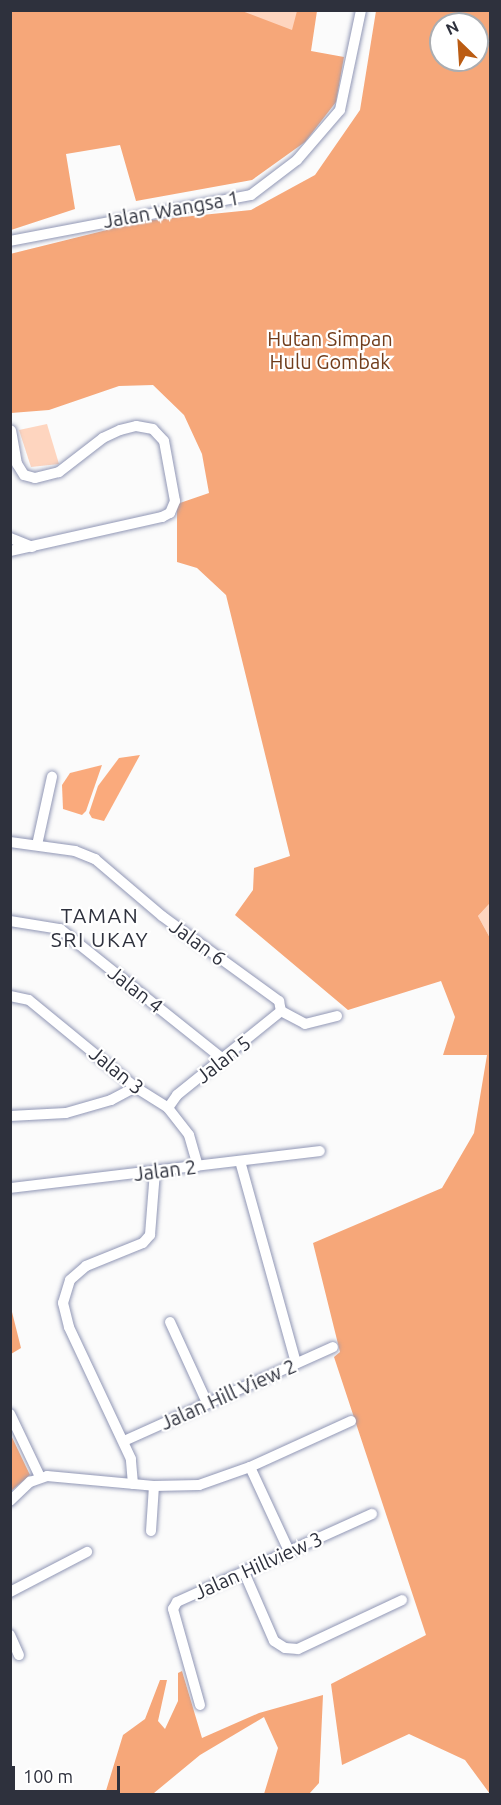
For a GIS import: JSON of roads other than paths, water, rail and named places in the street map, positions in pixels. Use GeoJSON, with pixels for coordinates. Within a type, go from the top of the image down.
{"type":"FeatureCollection","features":[{"type":"Feature","properties":{"kind":"street","name":"Jalan Wangsa 1"},"geometry":{"type":"LineString","coordinates":[[10,241],[251,195],[297,160],[340,110],[361,10]]}},
{"type":"Feature","properties":{"kind":"street"},"geometry":{"type":"LineString","coordinates":[[10,551],[170,513],[175,501],[164,441],[153,429],[136,426],[104,438],[59,472],[35,478],[24,475],[17,464],[11,431]]}},
{"type":"Feature","properties":{"kind":"street"},"geometry":{"type":"LineString","coordinates":[[10,538],[32,547]]}},
{"type":"Feature","properties":{"kind":"street"},"geometry":{"type":"LineString","coordinates":[[37,845],[52,777]]}},
{"type":"Feature","properties":{"kind":"street","name":"Jalan 6"},"geometry":{"type":"LineString","coordinates":[[10,842],[75,851],[95,859],[162,916],[279,1001],[281,1011]]}},
{"type":"Feature","properties":{"kind":"street","name":"Jalan 4"},"geometry":{"type":"LineString","coordinates":[[10,921],[60,929],[223,1059]]}},
{"type":"Feature","properties":{"kind":"street","name":"Jalan 3"},"geometry":{"type":"LineString","coordinates":[[10,996],[29,1000],[135,1087],[168,1108],[189,1135],[198,1166]]}},
{"type":"Feature","properties":{"kind":"street"},"geometry":{"type":"LineString","coordinates":[[281,1011],[305,1024],[337,1016]]}},
{"type":"Feature","properties":{"kind":"street","name":"Jalan 5"},"geometry":{"type":"LineString","coordinates":[[168,1108],[177,1095],[281,1011]]}},
{"type":"Feature","properties":{"kind":"street"},"geometry":{"type":"LineString","coordinates":[[10,1116],[66,1113],[111,1100],[135,1087]]}},
{"type":"Feature","properties":{"kind":"street","name":"Jalan 2"},"geometry":{"type":"LineString","coordinates":[[10,1188],[320,1151]]}},
{"type":"Feature","properties":{"kind":"street"},"geometry":{"type":"LineString","coordinates":[[240,1161],[296,1363]]}},
{"type":"Feature","properties":{"kind":"street"},"geometry":{"type":"LineString","coordinates":[[133,1485],[131,1459],[69,1327],[63,1303],[70,1280],[86,1266],[143,1243],[150,1235],[155,1172]]}},
{"type":"Feature","properties":{"kind":"street"},"geometry":{"type":"LineString","coordinates":[[170,1322],[207,1403]]}},
{"type":"Feature","properties":{"kind":"street","name":"Jalan Hill View 2"},"geometry":{"type":"LineString","coordinates":[[124,1441],[333,1347]]}},
{"type":"Feature","properties":{"kind":"street"},"geometry":{"type":"LineString","coordinates":[[10,1414],[40,1477]]}},
{"type":"Feature","properties":{"kind":"street"},"geometry":{"type":"LineString","coordinates":[[10,1501],[40,1477],[133,1485],[199,1485],[250,1467],[351,1421]]}},
{"type":"Feature","properties":{"kind":"street"},"geometry":{"type":"LineString","coordinates":[[250,1467],[289,1551]]}},
{"type":"Feature","properties":{"kind":"street"},"geometry":{"type":"LineString","coordinates":[[151,1531],[154,1486]]}},
{"type":"Feature","properties":{"kind":"street","name":"Jalan Hillview 3"},"geometry":{"type":"LineString","coordinates":[[200,1705],[173,1609],[181,1599],[372,1514]]}},
{"type":"Feature","properties":{"kind":"street"},"geometry":{"type":"LineString","coordinates":[[10,1592],[87,1552]]}},
{"type":"Feature","properties":{"kind":"street"},"geometry":{"type":"LineString","coordinates":[[243,1572],[274,1641],[285,1648],[298,1649],[402,1600]]}},
{"type":"Feature","properties":{"kind":"street"},"geometry":{"type":"LineString","coordinates":[[10,1635],[19,1655]]}},
{"type":"Feature","properties":{"kind":"district","name":"TAMAN SRI UKAY"},"geometry":{"type":"Point","coordinates":[100,927]}},
{"type":"Feature","properties":{"kind":"park label","name":"Hutan Simpan Hulu Gombak"},"geometry":{"type":"Point","coordinates":[330,350]}}]}
